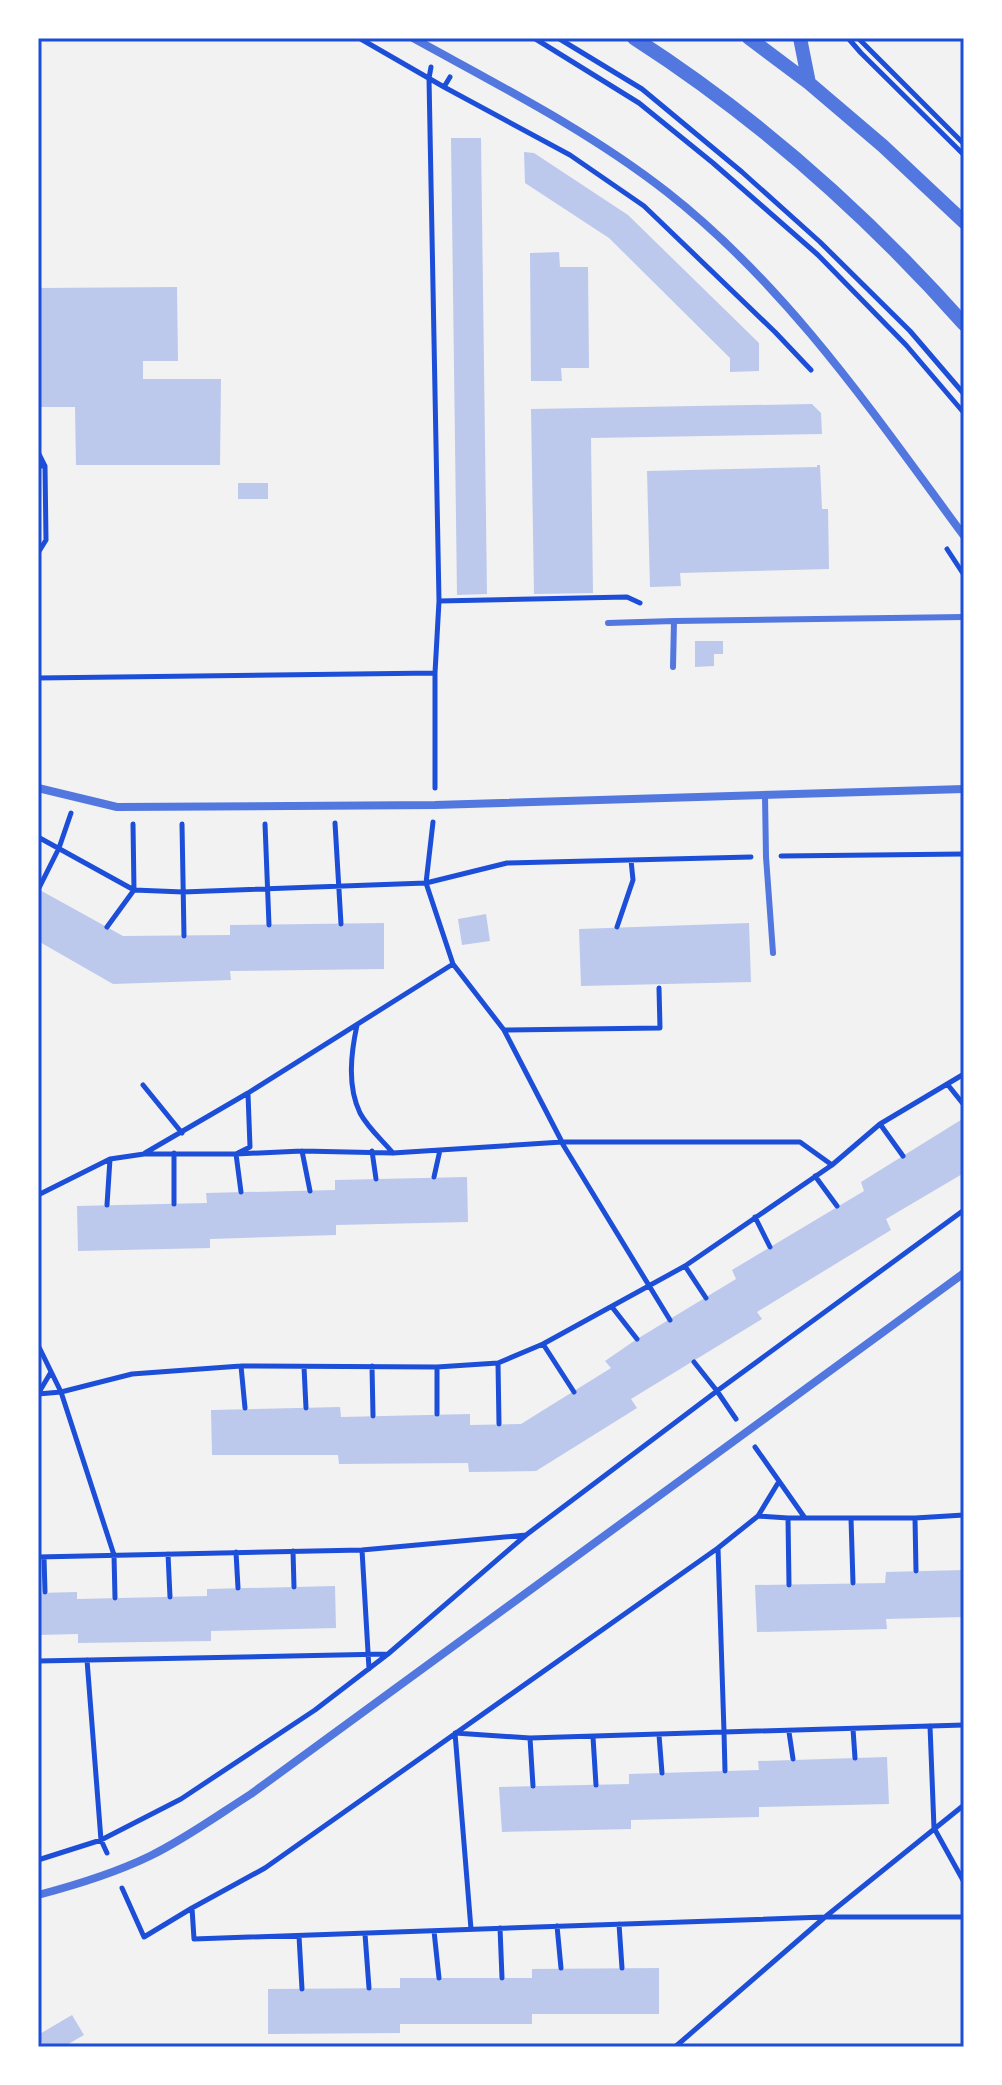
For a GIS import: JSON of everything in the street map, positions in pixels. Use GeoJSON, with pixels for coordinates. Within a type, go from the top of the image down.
{"type":"FeatureCollection","features":[{"type":"Feature","properties":{"kind":"street"},"geometry":{"type":"LineString","coordinates":[[413,38],[622,159],[669,194],[754,270],[828,354],[964,536]]}},
{"type":"Feature","properties":{"kind":"street"},"geometry":{"type":"LineString","coordinates":[[634,38],[649,43],[769,135],[870,227],[964,324]]}},
{"type":"Feature","properties":{"kind":"street"},"geometry":{"type":"LineString","coordinates":[[749,38],[809,83],[883,146],[964,222]]}},
{"type":"Feature","properties":{"kind":"street"},"geometry":{"type":"LineString","coordinates":[[800,38],[809,83]]}},
{"type":"Feature","properties":{"kind":"street"},"geometry":{"type":"LineString","coordinates":[[38,788],[117,807],[334,806],[964,789]]}},
{"type":"Feature","properties":{"kind":"street"},"geometry":{"type":"LineString","coordinates":[[38,1895],[151,1856],[251,1794],[964,1273]]}},
{"type":"Feature","properties":{"kind":"lane"},"geometry":{"type":"LineString","coordinates":[[608,623],[964,617]]}},
{"type":"Feature","properties":{"kind":"lane"},"geometry":{"type":"LineString","coordinates":[[673,667],[674,621]]}},
{"type":"Feature","properties":{"kind":"lane"},"geometry":{"type":"LineString","coordinates":[[765,796],[773,953]]}},
{"type":"Feature","properties":{"kind":"path"},"geometry":{"type":"LineString","coordinates":[[359,38],[570,155],[644,206],[820,379]]}},
{"type":"Feature","properties":{"kind":"path"},"geometry":{"type":"LineString","coordinates":[[534,38],[639,103],[713,163],[818,255],[906,345],[964,413]]}},
{"type":"Feature","properties":{"kind":"path"},"geometry":{"type":"LineString","coordinates":[[558,38],[642,89],[742,172],[820,242],[910,331],[964,394]]}},
{"type":"Feature","properties":{"kind":"path"},"geometry":{"type":"LineString","coordinates":[[848,38],[964,155]]}},
{"type":"Feature","properties":{"kind":"path"},"geometry":{"type":"LineString","coordinates":[[858,38],[964,144]]}},
{"type":"Feature","properties":{"kind":"path"},"geometry":{"type":"LineString","coordinates":[[444,87],[459,62]]}},
{"type":"Feature","properties":{"kind":"path"},"geometry":{"type":"LineString","coordinates":[[38,452],[46,540],[38,553]]}},
{"type":"Feature","properties":{"kind":"path"},"geometry":{"type":"LineString","coordinates":[[38,458],[41,466]]}},
{"type":"Feature","properties":{"kind":"path"},"geometry":{"type":"LineString","coordinates":[[940,538],[964,575]]}},
{"type":"Feature","properties":{"kind":"path"},"geometry":{"type":"LineString","coordinates":[[439,601],[627,597],[674,621]]}},
{"type":"Feature","properties":{"kind":"path"},"geometry":{"type":"LineString","coordinates":[[38,678],[435,673]]}},
{"type":"Feature","properties":{"kind":"path"},"geometry":{"type":"LineString","coordinates":[[38,890],[59,848],[76,797]]}},
{"type":"Feature","properties":{"kind":"path"},"geometry":{"type":"LineString","coordinates":[[334,806],[341,924]]}},
{"type":"Feature","properties":{"kind":"path"},"geometry":{"type":"LineString","coordinates":[[107,927],[134,890],[133,807]]}},
{"type":"Feature","properties":{"kind":"path"},"geometry":{"type":"LineString","coordinates":[[181,807],[184,936]]}},
{"type":"Feature","properties":{"kind":"path"},"geometry":{"type":"LineString","coordinates":[[264,807],[269,925]]}},
{"type":"Feature","properties":{"kind":"path"},"geometry":{"type":"LineString","coordinates":[[38,837],[134,890],[183,892],[426,883],[507,863],[964,854]]}},
{"type":"Feature","properties":{"kind":"path"},"geometry":{"type":"LineString","coordinates":[[617,927],[633,880],[631,860]]}},
{"type":"Feature","properties":{"kind":"path"},"geometry":{"type":"LineString","coordinates":[[144,1154],[248,1093],[453,964]]}},
{"type":"Feature","properties":{"kind":"path"},"geometry":{"type":"LineString","coordinates":[[504,1030],[660,1028],[659,988]]}},
{"type":"Feature","properties":{"kind":"path"},"geometry":{"type":"LineString","coordinates":[[357,1024],[352,1049],[354,1093],[360,1112],[393,1153]]}},
{"type":"Feature","properties":{"kind":"path"},"geometry":{"type":"LineString","coordinates":[[38,1394],[61,1392],[132,1374],[241,1366],[437,1367],[498,1363],[543,1344],[685,1266],[832,1165],[880,1124],[964,1074]]}},
{"type":"Feature","properties":{"kind":"path"},"geometry":{"type":"LineString","coordinates":[[143,1085],[182,1133]]}},
{"type":"Feature","properties":{"kind":"path"},"geometry":{"type":"LineString","coordinates":[[948,1085],[964,1105]]}},
{"type":"Feature","properties":{"kind":"path"},"geometry":{"type":"LineString","coordinates":[[241,1192],[236,1154],[250,1147],[248,1093]]}},
{"type":"Feature","properties":{"kind":"path"},"geometry":{"type":"LineString","coordinates":[[880,1124],[903,1156]]}},
{"type":"Feature","properties":{"kind":"path"},"geometry":{"type":"LineString","coordinates":[[670,1320],[562,1142],[800,1142],[832,1165]]}},
{"type":"Feature","properties":{"kind":"path"},"geometry":{"type":"LineString","coordinates":[[434,1177],[440,1150]]}},
{"type":"Feature","properties":{"kind":"path"},"geometry":{"type":"LineString","coordinates":[[302,1151],[310,1191]]}},
{"type":"Feature","properties":{"kind":"path"},"geometry":{"type":"LineString","coordinates":[[372,1151],[376,1179]]}},
{"type":"Feature","properties":{"kind":"path"},"geometry":{"type":"LineString","coordinates":[[174,1153],[174,1204]]}},
{"type":"Feature","properties":{"kind":"path"},"geometry":{"type":"LineString","coordinates":[[107,1205],[110,1159]]}},
{"type":"Feature","properties":{"kind":"path"},"geometry":{"type":"LineString","coordinates":[[815,1176],[837,1206]]}},
{"type":"Feature","properties":{"kind":"path"},"geometry":{"type":"LineString","coordinates":[[38,1860],[101,1840],[181,1799],[315,1710],[388,1654],[526,1535],[964,1210]]}},
{"type":"Feature","properties":{"kind":"path"},"geometry":{"type":"LineString","coordinates":[[755,1217],[770,1247]]}},
{"type":"Feature","properties":{"kind":"path"},"geometry":{"type":"LineString","coordinates":[[685,1266],[706,1298]]}},
{"type":"Feature","properties":{"kind":"path"},"geometry":{"type":"LineString","coordinates":[[612,1307],[637,1339]]}},
{"type":"Feature","properties":{"kind":"path"},"geometry":{"type":"LineString","coordinates":[[543,1344],[574,1392]]}},
{"type":"Feature","properties":{"kind":"path"},"geometry":{"type":"LineString","coordinates":[[38,1345],[61,1392],[114,1555],[115,1598]]}},
{"type":"Feature","properties":{"kind":"path"},"geometry":{"type":"LineString","coordinates":[[498,1363],[499,1424]]}},
{"type":"Feature","properties":{"kind":"path"},"geometry":{"type":"LineString","coordinates":[[241,1366],[245,1408]]}},
{"type":"Feature","properties":{"kind":"path"},"geometry":{"type":"LineString","coordinates":[[372,1366],[373,1416]]}},
{"type":"Feature","properties":{"kind":"path"},"geometry":{"type":"LineString","coordinates":[[304,1367],[306,1408]]}},
{"type":"Feature","properties":{"kind":"path"},"geometry":{"type":"LineString","coordinates":[[437,1367],[437,1414]]}},
{"type":"Feature","properties":{"kind":"path"},"geometry":{"type":"LineString","coordinates":[[38,1394],[51,1371]]}},
{"type":"Feature","properties":{"kind":"path"},"geometry":{"type":"LineString","coordinates":[[87,1660],[101,1840],[144,1937],[265,1868],[718,1548],[758,1516],[778,1483]]}},
{"type":"Feature","properties":{"kind":"path"},"geometry":{"type":"LineString","coordinates":[[786,1493],[805,1518]]}},
{"type":"Feature","properties":{"kind":"path"},"geometry":{"type":"LineString","coordinates":[[758,1516],[915,1518],[964,1515]]}},
{"type":"Feature","properties":{"kind":"path"},"geometry":{"type":"LineString","coordinates":[[788,1518],[789,1585]]}},
{"type":"Feature","properties":{"kind":"path"},"geometry":{"type":"LineString","coordinates":[[851,1518],[853,1583]]}},
{"type":"Feature","properties":{"kind":"path"},"geometry":{"type":"LineString","coordinates":[[915,1518],[916,1571]]}},
{"type":"Feature","properties":{"kind":"path"},"geometry":{"type":"LineString","coordinates":[[45,1592],[41,1557],[362,1550],[526,1535]]}},
{"type":"Feature","properties":{"kind":"path"},"geometry":{"type":"LineString","coordinates":[[718,1548],[725,1771]]}},
{"type":"Feature","properties":{"kind":"path"},"geometry":{"type":"LineString","coordinates":[[362,1550],[369,1669]]}},
{"type":"Feature","properties":{"kind":"path"},"geometry":{"type":"LineString","coordinates":[[293,1551],[294,1587]]}},
{"type":"Feature","properties":{"kind":"path"},"geometry":{"type":"LineString","coordinates":[[236,1552],[238,1588]]}},
{"type":"Feature","properties":{"kind":"path"},"geometry":{"type":"LineString","coordinates":[[168,1554],[170,1597]]}},
{"type":"Feature","properties":{"kind":"path"},"geometry":{"type":"LineString","coordinates":[[38,1661],[388,1654]]}},
{"type":"Feature","properties":{"kind":"path"},"geometry":{"type":"LineString","coordinates":[[455,1733],[530,1738],[964,1725]]}},
{"type":"Feature","properties":{"kind":"path"},"geometry":{"type":"LineString","coordinates":[[930,1726],[934,1828],[964,1882]]}},
{"type":"Feature","properties":{"kind":"path"},"geometry":{"type":"LineString","coordinates":[[853,1729],[855,1758]]}},
{"type":"Feature","properties":{"kind":"path"},"geometry":{"type":"LineString","coordinates":[[789,1732],[793,1759]]}},
{"type":"Feature","properties":{"kind":"path"},"geometry":{"type":"LineString","coordinates":[[455,1733],[471,1929]]}},
{"type":"Feature","properties":{"kind":"path"},"geometry":{"type":"LineString","coordinates":[[659,1735],[662,1773]]}},
{"type":"Feature","properties":{"kind":"path"},"geometry":{"type":"LineString","coordinates":[[593,1737],[596,1785]]}},
{"type":"Feature","properties":{"kind":"path"},"geometry":{"type":"LineString","coordinates":[[530,1738],[533,1786]]}},
{"type":"Feature","properties":{"kind":"path"},"geometry":{"type":"LineString","coordinates":[[675,2047],[825,1917],[964,1805]]}},
{"type":"Feature","properties":{"kind":"path"},"geometry":{"type":"LineString","coordinates":[[192,1908],[194,1939],[825,1917],[964,1917]]}},
{"type":"Feature","properties":{"kind":"path"},"geometry":{"type":"LineString","coordinates":[[619,1924],[622,1968]]}},
{"type":"Feature","properties":{"kind":"path"},"geometry":{"type":"LineString","coordinates":[[557,1926],[561,1968]]}},
{"type":"Feature","properties":{"kind":"path"},"geometry":{"type":"LineString","coordinates":[[500,1928],[502,1978]]}},
{"type":"Feature","properties":{"kind":"path"},"geometry":{"type":"LineString","coordinates":[[434,1931],[439,1978]]}},
{"type":"Feature","properties":{"kind":"path"},"geometry":{"type":"LineString","coordinates":[[365,1933],[369,1988]]}},
{"type":"Feature","properties":{"kind":"path"},"geometry":{"type":"LineString","coordinates":[[299,1936],[302,1989]]}},
{"type":"Feature","properties":{"kind":"building"},"geometry":{"type":"Polygon","coordinates":[[[451,138],[481,138],[487,594],[457,595],[451,138]]]}},
{"type":"Feature","properties":{"kind":"building"},"geometry":{"type":"Polygon","coordinates":[[[524,152],[534,153],[628,215],[759,343],[759,371],[730,372],[730,358],[609,238],[525,183],[524,152]]]}},
{"type":"Feature","properties":{"kind":"building"},"geometry":{"type":"Polygon","coordinates":[[[559,252],[560,267],[588,267],[589,368],[561,368],[562,381],[531,381],[530,253],[559,252]]]}},
{"type":"Feature","properties":{"kind":"building"},"geometry":{"type":"Polygon","coordinates":[[[177,287],[178,361],[143,361],[143,379],[221,379],[220,465],[76,465],[75,407],[38,407],[38,288],[177,287]]]}},
{"type":"Feature","properties":{"kind":"building"},"geometry":{"type":"Polygon","coordinates":[[[812,404],[821,413],[822,434],[591,438],[593,593],[534,594],[531,409],[812,404]]]}},
{"type":"Feature","properties":{"kind":"building"},"geometry":{"type":"Polygon","coordinates":[[[820,465],[822,509],[828,509],[829,569],[680,573],[681,586],[650,587],[647,471],[820,465]]]}},
{"type":"Feature","properties":{"kind":"building"},"geometry":{"type":"Polygon","coordinates":[[[238,483],[268,483],[268,499],[238,499],[238,483]]]}},
{"type":"Feature","properties":{"kind":"building"},"geometry":{"type":"Polygon","coordinates":[[[695,641],[723,641],[723,654],[714,654],[714,666],[695,667],[695,641]]]}},
{"type":"Feature","properties":{"kind":"building"},"geometry":{"type":"Polygon","coordinates":[[[38,889],[123,936],[230,935],[230,925],[384,923],[384,969],[230,971],[231,980],[113,984],[38,941],[38,889]]]}},
{"type":"Feature","properties":{"kind":"building"},"geometry":{"type":"Polygon","coordinates":[[[486,914],[490,941],[462,945],[458,919],[486,914]]]}},
{"type":"Feature","properties":{"kind":"building"},"geometry":{"type":"Polygon","coordinates":[[[749,923],[751,982],[581,986],[579,929],[749,923]]]}},
{"type":"Feature","properties":{"kind":"building"},"geometry":{"type":"Polygon","coordinates":[[[964,1118],[964,1173],[886,1219],[891,1230],[757,1312],[762,1319],[631,1399],[637,1408],[536,1471],[469,1472],[468,1463],[339,1464],[338,1455],[212,1455],[211,1410],[340,1407],[341,1417],[470,1414],[470,1425],[521,1424],[611,1368],[605,1361],[637,1339],[736,1279],[732,1270],[864,1191],[861,1182],[964,1118]]]}},
{"type":"Feature","properties":{"kind":"building"},"geometry":{"type":"Polygon","coordinates":[[[467,1177],[468,1222],[336,1225],[336,1235],[210,1239],[210,1248],[78,1251],[77,1206],[207,1203],[206,1193],[335,1190],[335,1180],[467,1177]]]}},
{"type":"Feature","properties":{"kind":"building"},"geometry":{"type":"Polygon","coordinates":[[[964,1570],[964,1617],[886,1619],[887,1629],[757,1632],[755,1585],[885,1583],[886,1572],[964,1570]]]}},
{"type":"Feature","properties":{"kind":"building"},"geometry":{"type":"Polygon","coordinates":[[[335,1586],[336,1628],[211,1631],[211,1641],[78,1643],[78,1634],[38,1635],[38,1593],[77,1592],[77,1599],[207,1596],[207,1589],[335,1586]]]}},
{"type":"Feature","properties":{"kind":"building"},"geometry":{"type":"Polygon","coordinates":[[[887,1757],[889,1804],[759,1807],[759,1817],[631,1820],[631,1829],[502,1832],[499,1787],[629,1784],[629,1774],[759,1770],[758,1761],[887,1757]]]}},
{"type":"Feature","properties":{"kind":"building"},"geometry":{"type":"Polygon","coordinates":[[[659,1968],[659,2014],[532,2014],[532,2024],[400,2024],[400,2033],[268,2034],[268,1989],[400,1988],[400,1978],[532,1978],[532,1969],[659,1968]]]}},
{"type":"Feature","properties":{"kind":"building"},"geometry":{"type":"Polygon","coordinates":[[[72,2015],[84,2035],[63,2047],[44,2047],[38,2035],[72,2015]]]}}]}
